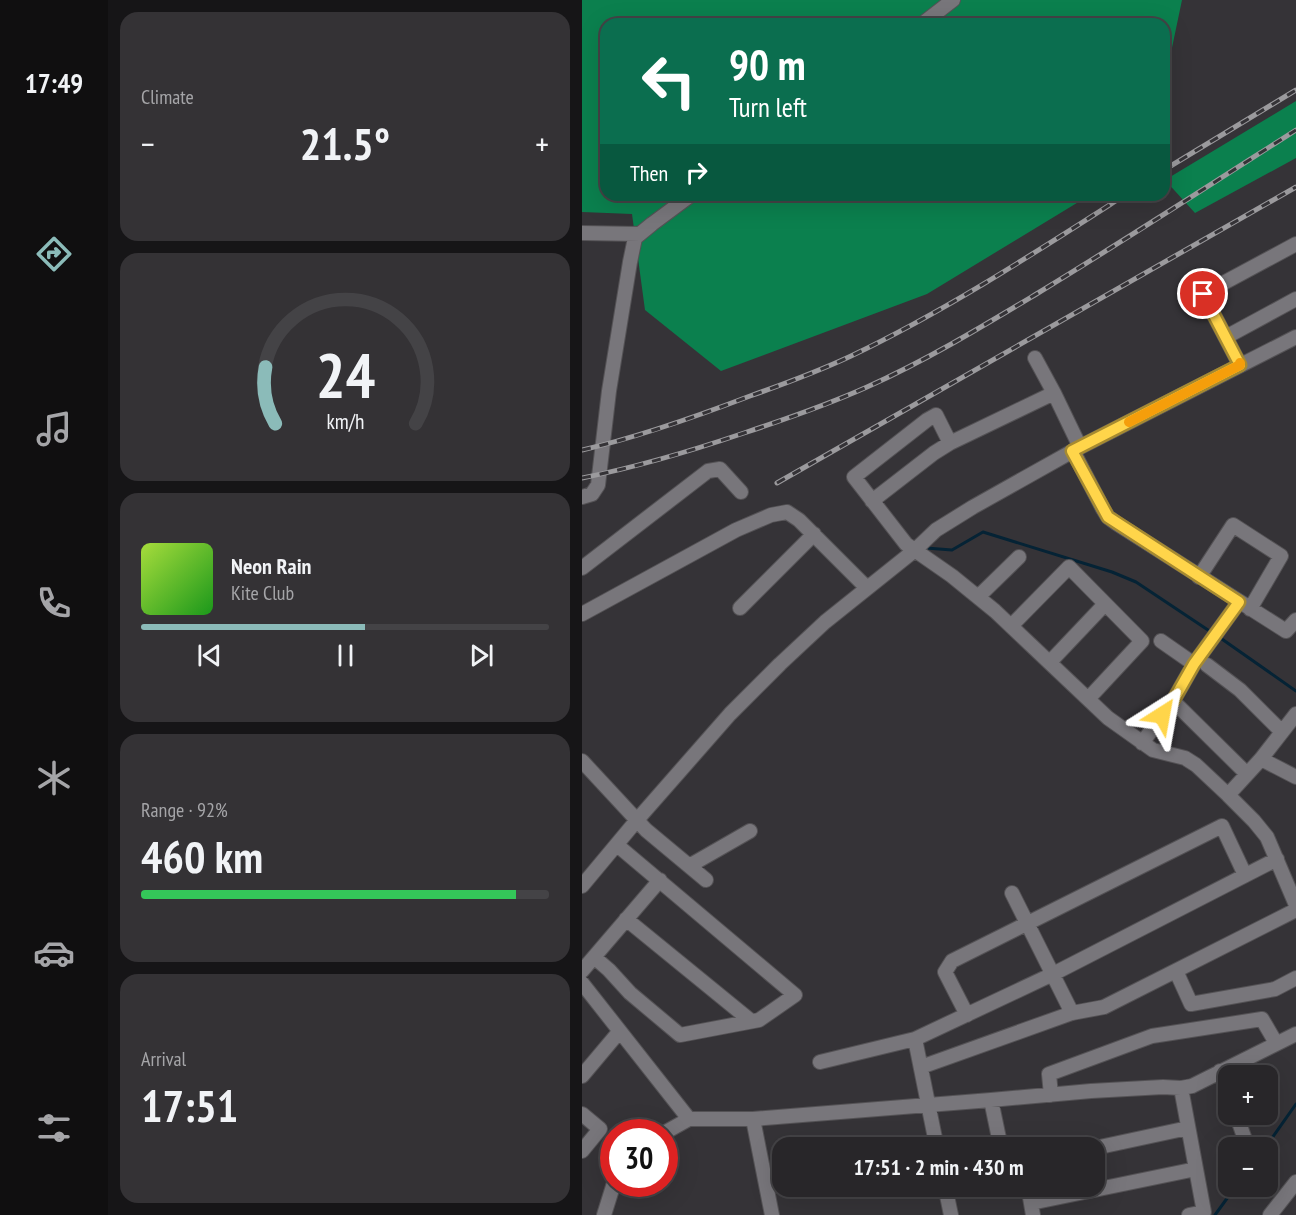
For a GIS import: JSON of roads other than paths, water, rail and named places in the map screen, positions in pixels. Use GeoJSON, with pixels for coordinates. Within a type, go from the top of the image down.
{"type":"FeatureCollection","features":[{"type":"Feature","properties":{"kind":"street"},"geometry":{"type":"LineString","coordinates":[[930,18],[953,0]]}},
{"type":"Feature","properties":{"kind":"street"},"geometry":{"type":"LineString","coordinates":[[582,497],[592,494],[598,485],[609,391],[635,238],[683,201]]}},
{"type":"Feature","properties":{"kind":"street"},"geometry":{"type":"LineString","coordinates":[[582,233],[640,234]]}},
{"type":"Feature","properties":{"kind":"street"},"geometry":{"type":"LineString","coordinates":[[1240,365],[1203,294],[1296,244]]}},
{"type":"Feature","properties":{"kind":"street"},"geometry":{"type":"LineString","coordinates":[[1226,337],[1296,299]]}},
{"type":"Feature","properties":{"kind":"street"},"geometry":{"type":"LineString","coordinates":[[582,886],[730,714],[818,629],[915,550],[936,530],[1076,449],[1296,337]]}},
{"type":"Feature","properties":{"kind":"street"},"geometry":{"type":"LineString","coordinates":[[1035,358],[1054,393],[1076,449],[1108,517],[1291,635],[1296,620]]}},
{"type":"Feature","properties":{"kind":"street"},"geometry":{"type":"LineString","coordinates":[[872,501],[950,443],[1054,393]]}},
{"type":"Feature","properties":{"kind":"street"},"geometry":{"type":"LineString","coordinates":[[921,1067],[1072,1013],[1104,1006],[1296,908],[1291,877],[1277,859],[1268,837],[1228,795],[1196,765],[1185,758],[1153,750],[1108,718],[978,597],[906,544],[854,477],[936,415],[950,443]]}},
{"type":"Feature","properties":{"kind":"street"},"geometry":{"type":"LineString","coordinates":[[582,568],[708,471],[720,469],[741,492]]}},
{"type":"Feature","properties":{"kind":"street"},"geometry":{"type":"LineString","coordinates":[[582,614],[736,530],[771,515],[787,512],[814,534],[867,588]]}},
{"type":"Feature","properties":{"kind":"street"},"geometry":{"type":"LineString","coordinates":[[1143,743],[1201,664],[1217,634],[1244,606],[1281,556],[1233,525],[1199,577]]}},
{"type":"Feature","properties":{"kind":"street"},"geometry":{"type":"LineString","coordinates":[[740,608],[814,534]]}},
{"type":"Feature","properties":{"kind":"street"},"geometry":{"type":"LineString","coordinates":[[978,597],[1018,557]]}},
{"type":"Feature","properties":{"kind":"street"},"geometry":{"type":"LineString","coordinates":[[1011,626],[1069,567],[1142,641],[1088,699]]}},
{"type":"Feature","properties":{"kind":"street"},"geometry":{"type":"LineString","coordinates":[[1050,662],[1106,604]]}},
{"type":"Feature","properties":{"kind":"street"},"geometry":{"type":"LineString","coordinates":[[1161,641],[1240,690],[1282,732]]}},
{"type":"Feature","properties":{"kind":"street"},"geometry":{"type":"LineString","coordinates":[[1173,701],[1247,774]]}},
{"type":"Feature","properties":{"kind":"street"},"geometry":{"type":"LineString","coordinates":[[1228,795],[1261,759],[1296,714]]}},
{"type":"Feature","properties":{"kind":"street"},"geometry":{"type":"LineString","coordinates":[[1261,759],[1296,777]]}},
{"type":"Feature","properties":{"kind":"street"},"geometry":{"type":"LineString","coordinates":[[582,761],[646,830],[706,880]]}},
{"type":"Feature","properties":{"kind":"street"},"geometry":{"type":"LineString","coordinates":[[967,1015],[945,972],[952,961],[1222,826],[1245,875]]}},
{"type":"Feature","properties":{"kind":"street"},"geometry":{"type":"LineString","coordinates":[[689,866],[750,831]]}},
{"type":"Feature","properties":{"kind":"street"},"geometry":{"type":"LineString","coordinates":[[594,957],[630,993],[680,1035],[759,1020],[795,994],[617,844]]}},
{"type":"Feature","properties":{"kind":"street"},"geometry":{"type":"LineString","coordinates":[[820,1062],[915,1039],[1053,974],[1277,859]]}},
{"type":"Feature","properties":{"kind":"street"},"geometry":{"type":"LineString","coordinates":[[582,971],[660,880]]}},
{"type":"Feature","properties":{"kind":"street"},"geometry":{"type":"LineString","coordinates":[[1012,893],[1072,1013]]}},
{"type":"Feature","properties":{"kind":"street"},"geometry":{"type":"LineString","coordinates":[[626,919],[751,1021]]}},
{"type":"Feature","properties":{"kind":"street"},"geometry":{"type":"LineString","coordinates":[[1176,971],[1191,1004],[1275,989],[1296,978]]}},
{"type":"Feature","properties":{"kind":"street"},"geometry":{"type":"LineString","coordinates":[[582,983],[688,1119]]}},
{"type":"Feature","properties":{"kind":"street"},"geometry":{"type":"LineString","coordinates":[[1051,1095],[1049,1074],[1152,1036],[1262,1019],[1275,1043]]}},
{"type":"Feature","properties":{"kind":"street"},"geometry":{"type":"LineString","coordinates":[[582,1076],[620,1032]]}},
{"type":"Feature","properties":{"kind":"street"},"geometry":{"type":"LineString","coordinates":[[1232,1065],[1296,1034]]}},
{"type":"Feature","properties":{"kind":"street"},"geometry":{"type":"LineString","coordinates":[[915,1039],[935,1137]]}},
{"type":"Feature","properties":{"kind":"street"},"geometry":{"type":"LineString","coordinates":[[678,1125],[688,1119],[753,1119],[1051,1095],[1181,1088],[1192,1086],[1218,1072]]}},
{"type":"Feature","properties":{"kind":"street"},"geometry":{"type":"LineString","coordinates":[[1181,1088],[1204,1212],[1189,1215]]}},
{"type":"Feature","properties":{"kind":"street"},"geometry":{"type":"LineString","coordinates":[[992,1100],[999,1137]]}},
{"type":"Feature","properties":{"kind":"street"},"geometry":{"type":"LineString","coordinates":[[582,1114],[600,1129],[582,1151]]}},
{"type":"Feature","properties":{"kind":"street"},"geometry":{"type":"LineString","coordinates":[[753,1119],[772,1215]]}},
{"type":"Feature","properties":{"kind":"street"},"geometry":{"type":"LineString","coordinates":[[1105,1146],[1188,1128]]}},
{"type":"Feature","properties":{"kind":"street"},"geometry":{"type":"LineString","coordinates":[[1105,1185],[1196,1169]]}},
{"type":"Feature","properties":{"kind":"street"},"geometry":{"type":"LineString","coordinates":[[1270,1215],[1296,1182]]}},
{"type":"Feature","properties":{"kind":"street"},"geometry":{"type":"LineString","coordinates":[[604,1215],[610,1197]]}},
{"type":"Feature","properties":{"kind":"street"},"geometry":{"type":"LineString","coordinates":[[947,1197],[951,1215]]}},
{"type":"Feature","properties":{"kind":"street"},"geometry":{"type":"LineString","coordinates":[[1032,1209],[1062,1197]]}},
{"type":"Feature","properties":{"kind":"waterway"},"geometry":{"type":"LineString","coordinates":[[926,548],[952,550],[983,532],[1112,572],[1136,582],[1211,632]]}},
{"type":"Feature","properties":{"kind":"waterway"},"geometry":{"type":"LineString","coordinates":[[1219,637],[1296,691]]}},
{"type":"Feature","properties":{"kind":"waterway"},"geometry":{"type":"LineString","coordinates":[[1273,1137],[1296,1104]]}},
{"type":"Feature","properties":{"kind":"waterway"},"geometry":{"type":"LineString","coordinates":[[1215,1215],[1228,1197]]}},
{"type":"Feature","properties":{"kind":"railway"},"geometry":{"type":"LineString","coordinates":[[1170,166],[1296,90]]}},
{"type":"Feature","properties":{"kind":"railway"},"geometry":{"type":"LineString","coordinates":[[582,478],[643,464],[724,440],[822,406],[889,377],[1038,293],[1296,130]]}},
{"type":"Feature","properties":{"kind":"railway"},"geometry":{"type":"LineString","coordinates":[[777,483],[1296,187]]}},
{"type":"Feature","properties":{"kind":"railway"},"geometry":{"type":"LineString","coordinates":[[582,450],[688,419],[851,356],[956,300],[1116,201]]}}]}
